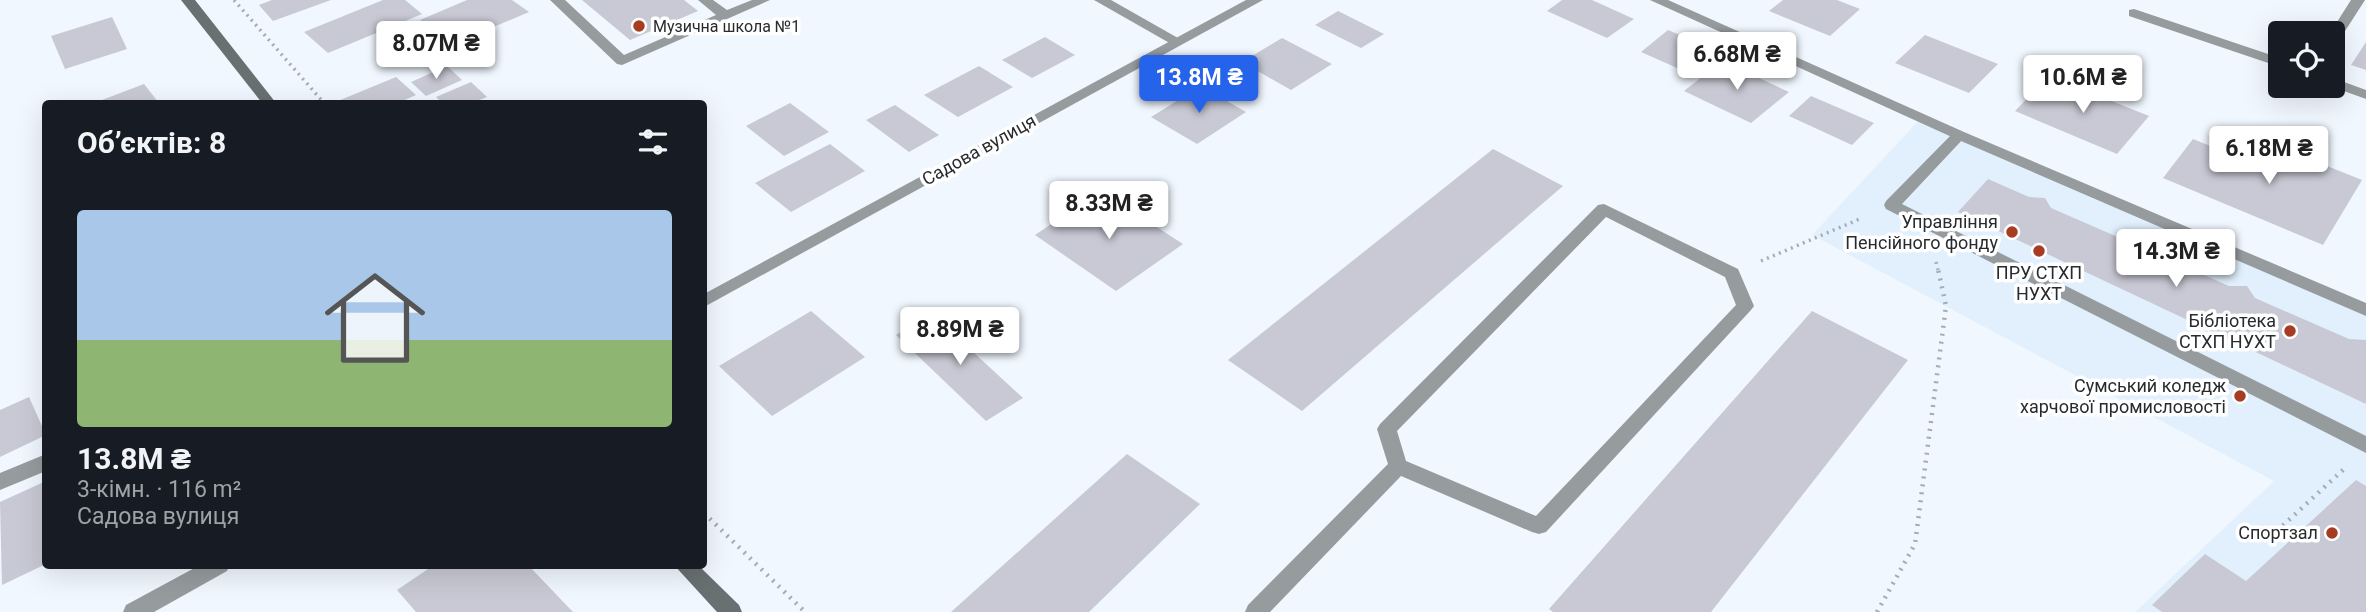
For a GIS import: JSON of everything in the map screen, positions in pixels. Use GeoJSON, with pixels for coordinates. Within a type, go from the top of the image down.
{"type":"FeatureCollection","features":[{"type":"Feature","properties":{"kind":"street"},"geometry":{"type":"LineString","coordinates":[[188,0],[267,100]]}},
{"type":"Feature","properties":{"kind":"street"},"geometry":{"type":"LineString","coordinates":[[557,0],[622,61],[763,0]]}},
{"type":"Feature","properties":{"kind":"street"},"geometry":{"type":"LineString","coordinates":[[705,0],[726,16]]}},
{"type":"Feature","properties":{"kind":"street"},"geometry":{"type":"LineString","coordinates":[[1101,0],[1178,41]]}},
{"type":"Feature","properties":{"kind":"street","name":"Садова вулиця"},"geometry":{"type":"LineString","coordinates":[[707,299],[1256,0]]}},
{"type":"Feature","properties":{"kind":"street"},"geometry":{"type":"LineString","coordinates":[[1657,0],[1959,135],[2366,310]]}},
{"type":"Feature","properties":{"kind":"street"},"geometry":{"type":"LineString","coordinates":[[2345,21],[2358,0]]}},
{"type":"Feature","properties":{"kind":"street"},"geometry":{"type":"LineString","coordinates":[[2134,13],[2268,59]]}},
{"type":"Feature","properties":{"kind":"street"},"geometry":{"type":"LineString","coordinates":[[2345,87],[2366,95]]}},
{"type":"Feature","properties":{"kind":"street"},"geometry":{"type":"LineString","coordinates":[[1959,135],[1892,205],[2366,445]]}},
{"type":"Feature","properties":{"kind":"street"},"geometry":{"type":"LineString","coordinates":[[1604,209],[1732,273],[1745,306],[1539,526],[1398,466],[1387,429],[1604,209]]}},
{"type":"Feature","properties":{"kind":"street"},"geometry":{"type":"LineString","coordinates":[[0,482],[42,464]]}},
{"type":"Feature","properties":{"kind":"street"},"geometry":{"type":"LineString","coordinates":[[1256,612],[1398,466]]}},
{"type":"Feature","properties":{"kind":"street"},"geometry":{"type":"LineString","coordinates":[[134,612],[213,569]]}},
{"type":"Feature","properties":{"kind":"street"},"geometry":{"type":"LineString","coordinates":[[688,569],[730,612]]}},
{"type":"Feature","properties":{"kind":"path"},"geometry":{"type":"LineString","coordinates":[[234,0],[321,100]]}},
{"type":"Feature","properties":{"kind":"path"},"geometry":{"type":"LineString","coordinates":[[1732,273],[1892,205]]}},
{"type":"Feature","properties":{"kind":"path"},"geometry":{"type":"LineString","coordinates":[[1877,612],[1915,544],[1946,306],[1928,223]]}},
{"type":"Feature","properties":{"kind":"path"},"geometry":{"type":"LineString","coordinates":[[2277,531],[2349,465]]}},
{"type":"Feature","properties":{"kind":"path"},"geometry":{"type":"LineString","coordinates":[[707,516],[805,612]]}},
{"type":"Feature","properties":{"kind":"shaded area","name":"Сумський коледж харчової промисловості"},"geometry":{"type":"Polygon","coordinates":[[[1921,118],[2366,312],[2366,612],[2135,612],[2274,481],[1812,235],[1921,118]]]}},
{"type":"Feature","properties":{"kind":"building"},"geometry":{"type":"Polygon","coordinates":[[[272,0],[331,0],[273,21],[259,5],[272,0]]]}},
{"type":"Feature","properties":{"kind":"building"},"geometry":{"type":"Polygon","coordinates":[[[383,0],[405,0],[422,14],[328,53],[304,32],[383,0]]]}},
{"type":"Feature","properties":{"kind":"building"},"geometry":{"type":"Polygon","coordinates":[[[467,0],[512,0],[529,12],[451,45],[420,20],[467,0]]]}},
{"type":"Feature","properties":{"kind":"building","name":"Музична школа №1"},"geometry":{"type":"Polygon","coordinates":[[[582,0],[684,0],[698,11],[630,40],[582,0]]]}},
{"type":"Feature","properties":{"kind":"building"},"geometry":{"type":"Polygon","coordinates":[[[1562,0],[1592,0],[1634,19],[1607,38],[1547,11],[1562,0]]]}},
{"type":"Feature","properties":{"kind":"building"},"geometry":{"type":"Polygon","coordinates":[[[1783,0],[1837,0],[1860,9],[1830,36],[1769,11],[1783,0]]]}},
{"type":"Feature","properties":{"kind":"building"},"geometry":{"type":"Polygon","coordinates":[[[1338,11],[1384,34],[1361,48],[1315,25],[1338,11]]]}},
{"type":"Feature","properties":{"kind":"building"},"geometry":{"type":"Polygon","coordinates":[[[112,17],[127,49],[65,69],[51,36],[112,17]]]}},
{"type":"Feature","properties":{"kind":"building"},"geometry":{"type":"Polygon","coordinates":[[[1668,30],[1711,48],[1684,71],[1641,52],[1668,30]]]}},
{"type":"Feature","properties":{"kind":"building"},"geometry":{"type":"Polygon","coordinates":[[[1925,35],[1998,64],[1969,93],[1895,63],[1925,35]]]}},
{"type":"Feature","properties":{"kind":"building"},"geometry":{"type":"Polygon","coordinates":[[[1045,37],[1075,55],[1032,78],[1002,60],[1045,37]]]}},
{"type":"Feature","properties":{"kind":"building"},"geometry":{"type":"Polygon","coordinates":[[[1282,38],[1332,64],[1291,90],[1242,62],[1282,38]]]}},
{"type":"Feature","properties":{"kind":"building"},"geometry":{"type":"Polygon","coordinates":[[[2366,42],[2366,70],[2351,65],[2366,42]]]}},
{"type":"Feature","properties":{"kind":"building"},"geometry":{"type":"Polygon","coordinates":[[[1722,61],[1789,92],[1751,123],[1684,91],[1722,61]]]}},
{"type":"Feature","properties":{"kind":"building"},"geometry":{"type":"Polygon","coordinates":[[[447,66],[462,80],[426,96],[411,82],[447,66]]]}},
{"type":"Feature","properties":{"kind":"building"},"geometry":{"type":"Polygon","coordinates":[[[979,66],[1013,87],[958,117],[924,95],[979,66]]]}},
{"type":"Feature","properties":{"kind":"building"},"geometry":{"type":"Polygon","coordinates":[[[2049,76],[2149,116],[2117,154],[2015,111],[2049,76]]]}},
{"type":"Feature","properties":{"kind":"building"},"geometry":{"type":"Polygon","coordinates":[[[396,77],[416,95],[405,100],[340,100],[396,77]]]}},
{"type":"Feature","properties":{"kind":"building"},"geometry":{"type":"Polygon","coordinates":[[[471,82],[487,97],[480,100],[439,100],[436,97],[471,82]]]}},
{"type":"Feature","properties":{"kind":"building"},"geometry":{"type":"Polygon","coordinates":[[[144,84],[157,100],[102,100],[144,84]]]}},
{"type":"Feature","properties":{"kind":"building"},"geometry":{"type":"Polygon","coordinates":[[[1201,86],[1246,112],[1197,144],[1151,117],[1201,86]]]}},
{"type":"Feature","properties":{"kind":"building"},"geometry":{"type":"Polygon","coordinates":[[[1811,96],[1874,123],[1852,145],[1789,116],[1811,96]]]}},
{"type":"Feature","properties":{"kind":"building"},"geometry":{"type":"Polygon","coordinates":[[[790,103],[829,132],[784,156],[746,126],[790,103]]]}},
{"type":"Feature","properties":{"kind":"building"},"geometry":{"type":"Polygon","coordinates":[[[895,105],[939,135],[909,152],[866,120],[895,105]]]}},
{"type":"Feature","properties":{"kind":"building"},"geometry":{"type":"Polygon","coordinates":[[[2193,139],[2250,162],[2265,141],[2362,180],[2323,245],[2163,178],[2193,139]]]}},
{"type":"Feature","properties":{"kind":"building"},"geometry":{"type":"Polygon","coordinates":[[[830,144],[865,171],[791,212],[755,183],[830,144]]]}},
{"type":"Feature","properties":{"kind":"building"},"geometry":{"type":"Polygon","coordinates":[[[1493,149],[1563,186],[1302,411],[1228,360],[1493,149]]]}},
{"type":"Feature","properties":{"kind":"building"},"geometry":{"type":"Polygon","coordinates":[[[1988,179],[2029,197],[2045,198],[2051,208],[2120,238],[2138,239],[2145,249],[2229,286],[2247,286],[2255,298],[2349,339],[2366,340],[2366,404],[1958,212],[1988,179]]]}},
{"type":"Feature","properties":{"kind":"building"},"geometry":{"type":"Polygon","coordinates":[[[1101,191],[1183,244],[1116,291],[1035,235],[1101,191]]]}},
{"type":"Feature","properties":{"kind":"building"},"geometry":{"type":"Polygon","coordinates":[[[811,311],[865,357],[772,416],[719,366],[811,311]]]}},
{"type":"Feature","properties":{"kind":"building"},"geometry":{"type":"Polygon","coordinates":[[[1812,311],[1908,360],[1711,612],[1553,612],[1549,609],[1812,311]]]}},
{"type":"Feature","properties":{"kind":"building"},"geometry":{"type":"Polygon","coordinates":[[[932,314],[1023,398],[986,421],[896,335],[932,314]]]}},
{"type":"Feature","properties":{"kind":"building"},"geometry":{"type":"Polygon","coordinates":[[[29,397],[42,426],[42,437],[0,457],[0,410],[29,397]]]}},
{"type":"Feature","properties":{"kind":"building"},"geometry":{"type":"Polygon","coordinates":[[[1127,454],[1200,504],[1089,612],[951,612],[1127,454]]]}},
{"type":"Feature","properties":{"kind":"building","name":"Спортзал"},"geometry":{"type":"Polygon","coordinates":[[[2356,480],[2366,486],[2366,612],[2162,612],[2152,605],[2205,554],[2246,581],[2356,480]]]}},
{"type":"Feature","properties":{"kind":"building"},"geometry":{"type":"Polygon","coordinates":[[[42,483],[42,566],[2,585],[0,502],[42,483]]]}},
{"type":"Feature","properties":{"kind":"building"},"geometry":{"type":"Polygon","coordinates":[[[428,569],[532,569],[573,612],[416,612],[397,590],[428,569]]]}},
{"type":"Feature","properties":{"kind":"place","name":"Музична школа №1"},"geometry":{"type":"Point","coordinates":[639,26]}},
{"type":"Feature","properties":{"kind":"place","name":"Управління Пенсійного фонду"},"geometry":{"type":"Point","coordinates":[2012,232]}},
{"type":"Feature","properties":{"kind":"place","name":"ПРУ СТХП НУХТ"},"geometry":{"type":"Point","coordinates":[2039,251]}},
{"type":"Feature","properties":{"kind":"place","name":"Бібліотека СТХП НУХТ"},"geometry":{"type":"Point","coordinates":[2290,331]}},
{"type":"Feature","properties":{"kind":"place","name":"Сумський коледж харчової промисловості"},"geometry":{"type":"Point","coordinates":[2240,396]}},
{"type":"Feature","properties":{"kind":"place","name":"Спортзал"},"geometry":{"type":"Point","coordinates":[2332,533]}}]}
